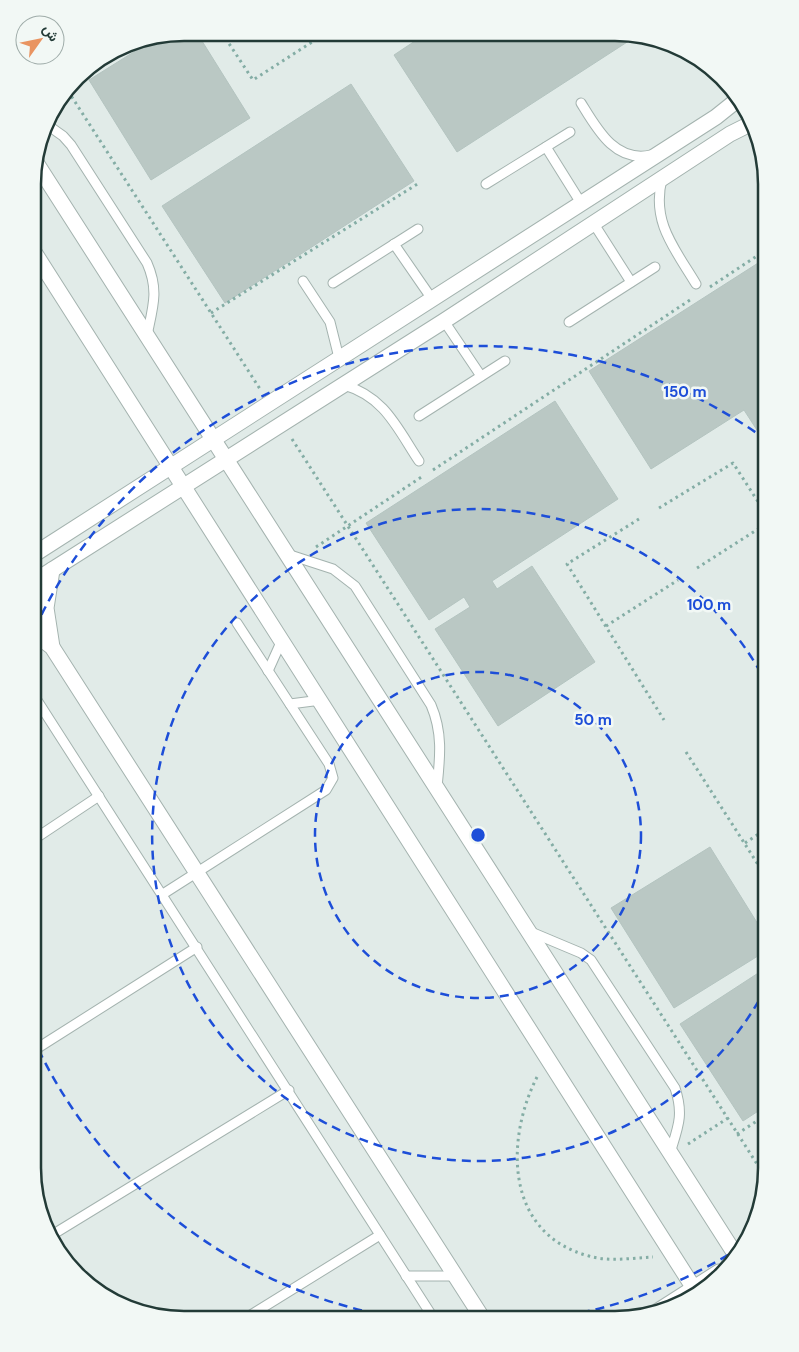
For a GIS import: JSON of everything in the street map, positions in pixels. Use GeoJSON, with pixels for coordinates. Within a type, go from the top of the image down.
{"type":"FeatureCollection","features":[{"type":"Feature","properties":{"kind":"street"},"geometry":{"type":"LineString","coordinates":[[41,549],[716,117],[733,104]]}},
{"type":"Feature","properties":{"kind":"street"},"geometry":{"type":"LineString","coordinates":[[41,577],[444,321],[730,134],[745,126]]}},
{"type":"Feature","properties":{"kind":"street"},"geometry":{"type":"LineString","coordinates":[[42,171],[226,459],[294,556],[437,788],[732,1249]]}},
{"type":"Feature","properties":{"kind":"street"},"geometry":{"type":"LineString","coordinates":[[41,263],[321,700],[693,1287]]}},
{"type":"Feature","properties":{"kind":"street"},"geometry":{"type":"LineString","coordinates":[[52,570],[46,608],[52,647]]}},
{"type":"Feature","properties":{"kind":"street"},"geometry":{"type":"LineString","coordinates":[[41,639],[52,647],[478,1311]]}},
{"type":"Feature","properties":{"kind":"lane"},"geometry":{"type":"LineString","coordinates":[[581,103],[600,133],[615,148],[636,156],[659,153]]}},
{"type":"Feature","properties":{"kind":"lane"},"geometry":{"type":"LineString","coordinates":[[53,128],[71,145],[147,263],[154,278],[155,291],[147,336]]}},
{"type":"Feature","properties":{"kind":"lane"},"geometry":{"type":"LineString","coordinates":[[486,184],[570,132]]}},
{"type":"Feature","properties":{"kind":"lane"},"geometry":{"type":"LineString","coordinates":[[546,147],[581,203]]}},
{"type":"Feature","properties":{"kind":"lane"},"geometry":{"type":"LineString","coordinates":[[662,179],[658,203],[663,228],[696,284]]}},
{"type":"Feature","properties":{"kind":"lane"},"geometry":{"type":"LineString","coordinates":[[594,224],[631,282]]}},
{"type":"Feature","properties":{"kind":"lane"},"geometry":{"type":"LineString","coordinates":[[333,283],[418,229]]}},
{"type":"Feature","properties":{"kind":"lane"},"geometry":{"type":"LineString","coordinates":[[394,244],[432,298]]}},
{"type":"Feature","properties":{"kind":"lane"},"geometry":{"type":"LineString","coordinates":[[569,322],[655,267]]}},
{"type":"Feature","properties":{"kind":"lane"},"geometry":{"type":"LineString","coordinates":[[303,281],[330,322],[339,358]]}},
{"type":"Feature","properties":{"kind":"lane"},"geometry":{"type":"LineString","coordinates":[[444,321],[481,376]]}},
{"type":"Feature","properties":{"kind":"lane"},"geometry":{"type":"LineString","coordinates":[[419,416],[505,361]]}},
{"type":"Feature","properties":{"kind":"lane"},"geometry":{"type":"LineString","coordinates":[[343,385],[356,388],[378,401],[391,417],[419,461]]}},
{"type":"Feature","properties":{"kind":"lane"},"geometry":{"type":"LineString","coordinates":[[294,556],[333,569],[355,586],[431,704],[438,722],[440,736],[437,788]]}},
{"type":"Feature","properties":{"kind":"lane"},"geometry":{"type":"LineString","coordinates":[[163,894],[326,790],[333,778],[330,764],[238,623]]}},
{"type":"Feature","properties":{"kind":"lane"},"geometry":{"type":"LineString","coordinates":[[268,671],[282,640]]}},
{"type":"Feature","properties":{"kind":"lane"},"geometry":{"type":"LineString","coordinates":[[290,704],[321,700]]}},
{"type":"Feature","properties":{"kind":"lane"},"geometry":{"type":"LineString","coordinates":[[41,706],[429,1311]]}},
{"type":"Feature","properties":{"kind":"lane"},"geometry":{"type":"LineString","coordinates":[[41,835],[99,796]]}},
{"type":"Feature","properties":{"kind":"lane"},"geometry":{"type":"LineString","coordinates":[[528,931],[581,953],[591,960],[675,1088],[680,1103],[681,1120],[671,1154]]}},
{"type":"Feature","properties":{"kind":"lane"},"geometry":{"type":"LineString","coordinates":[[41,1046],[196,947]]}},
{"type":"Feature","properties":{"kind":"lane"},"geometry":{"type":"LineString","coordinates":[[57,1233],[288,1090]]}},
{"type":"Feature","properties":{"kind":"lane"},"geometry":{"type":"LineString","coordinates":[[257,1311],[380,1234]]}},
{"type":"Feature","properties":{"kind":"lane"},"geometry":{"type":"LineString","coordinates":[[406,1276],[454,1276]]}},
{"type":"Feature","properties":{"kind":"path"},"geometry":{"type":"LineString","coordinates":[[227,41],[253,80],[314,41]]}},
{"type":"Feature","properties":{"kind":"path"},"geometry":{"type":"LineString","coordinates":[[72,97],[269,403]]}},
{"type":"Feature","properties":{"kind":"path"},"geometry":{"type":"LineString","coordinates":[[211,313],[419,183]]}},
{"type":"Feature","properties":{"kind":"path"},"geometry":{"type":"LineString","coordinates":[[708,288],[758,255]]}},
{"type":"Feature","properties":{"kind":"path"},"geometry":{"type":"LineString","coordinates":[[294,556],[348,527],[554,387],[699,294]]}},
{"type":"Feature","properties":{"kind":"path"},"geometry":{"type":"LineString","coordinates":[[282,423],[757,1164]]}},
{"type":"Feature","properties":{"kind":"path"},"geometry":{"type":"LineString","coordinates":[[659,508],[733,463],[758,501]]}},
{"type":"Feature","properties":{"kind":"path"},"geometry":{"type":"LineString","coordinates":[[639,519],[568,564],[664,720]]}},
{"type":"Feature","properties":{"kind":"path"},"geometry":{"type":"LineString","coordinates":[[697,568],[758,529]]}},
{"type":"Feature","properties":{"kind":"path"},"geometry":{"type":"LineString","coordinates":[[606,626],[678,580]]}},
{"type":"Feature","properties":{"kind":"path"},"geometry":{"type":"LineString","coordinates":[[686,752],[757,863]]}},
{"type":"Feature","properties":{"kind":"path"},"geometry":{"type":"LineString","coordinates":[[745,844],[757,836]]}},
{"type":"Feature","properties":{"kind":"path"},"geometry":{"type":"LineString","coordinates":[[549,1059],[539,1074],[524,1106],[517,1144],[519,1185],[530,1212],[539,1224],[561,1244],[587,1256],[601,1259],[674,1256]]}},
{"type":"Feature","properties":{"kind":"path"},"geometry":{"type":"LineString","coordinates":[[671,1154],[728,1118]]}},
{"type":"Feature","properties":{"kind":"path"},"geometry":{"type":"LineString","coordinates":[[738,1134],[757,1121]]}},
{"type":"Feature","properties":{"kind":"building"},"geometry":{"type":"Polygon","coordinates":[[[202,41],[250,118],[151,180],[89,80],[139,49],[166,42],[202,41]]]}},
{"type":"Feature","properties":{"kind":"building"},"geometry":{"type":"Polygon","coordinates":[[[415,41],[628,42],[457,152],[394,55],[415,41]]]}},
{"type":"Feature","properties":{"kind":"building"},"geometry":{"type":"Polygon","coordinates":[[[351,84],[414,181],[225,303],[162,206],[351,84]]]}},
{"type":"Feature","properties":{"kind":"building"},"geometry":{"type":"Polygon","coordinates":[[[758,263],[758,431],[744,410],[651,469],[589,371],[758,263]]]}},
{"type":"Feature","properties":{"kind":"building"},"geometry":{"type":"Polygon","coordinates":[[[555,401],[618,499],[492,581],[497,589],[532,566],[595,662],[498,726],[435,629],[470,607],[464,597],[429,620],[366,523],[555,401]]]}},
{"type":"Feature","properties":{"kind":"building"},"geometry":{"type":"Polygon","coordinates":[[[710,847],[757,923],[757,956],[674,1008],[611,908],[710,847]]]}},
{"type":"Feature","properties":{"kind":"building"},"geometry":{"type":"Polygon","coordinates":[[[757,974],[757,1112],[743,1121],[680,1024],[757,974]]]}}]}
